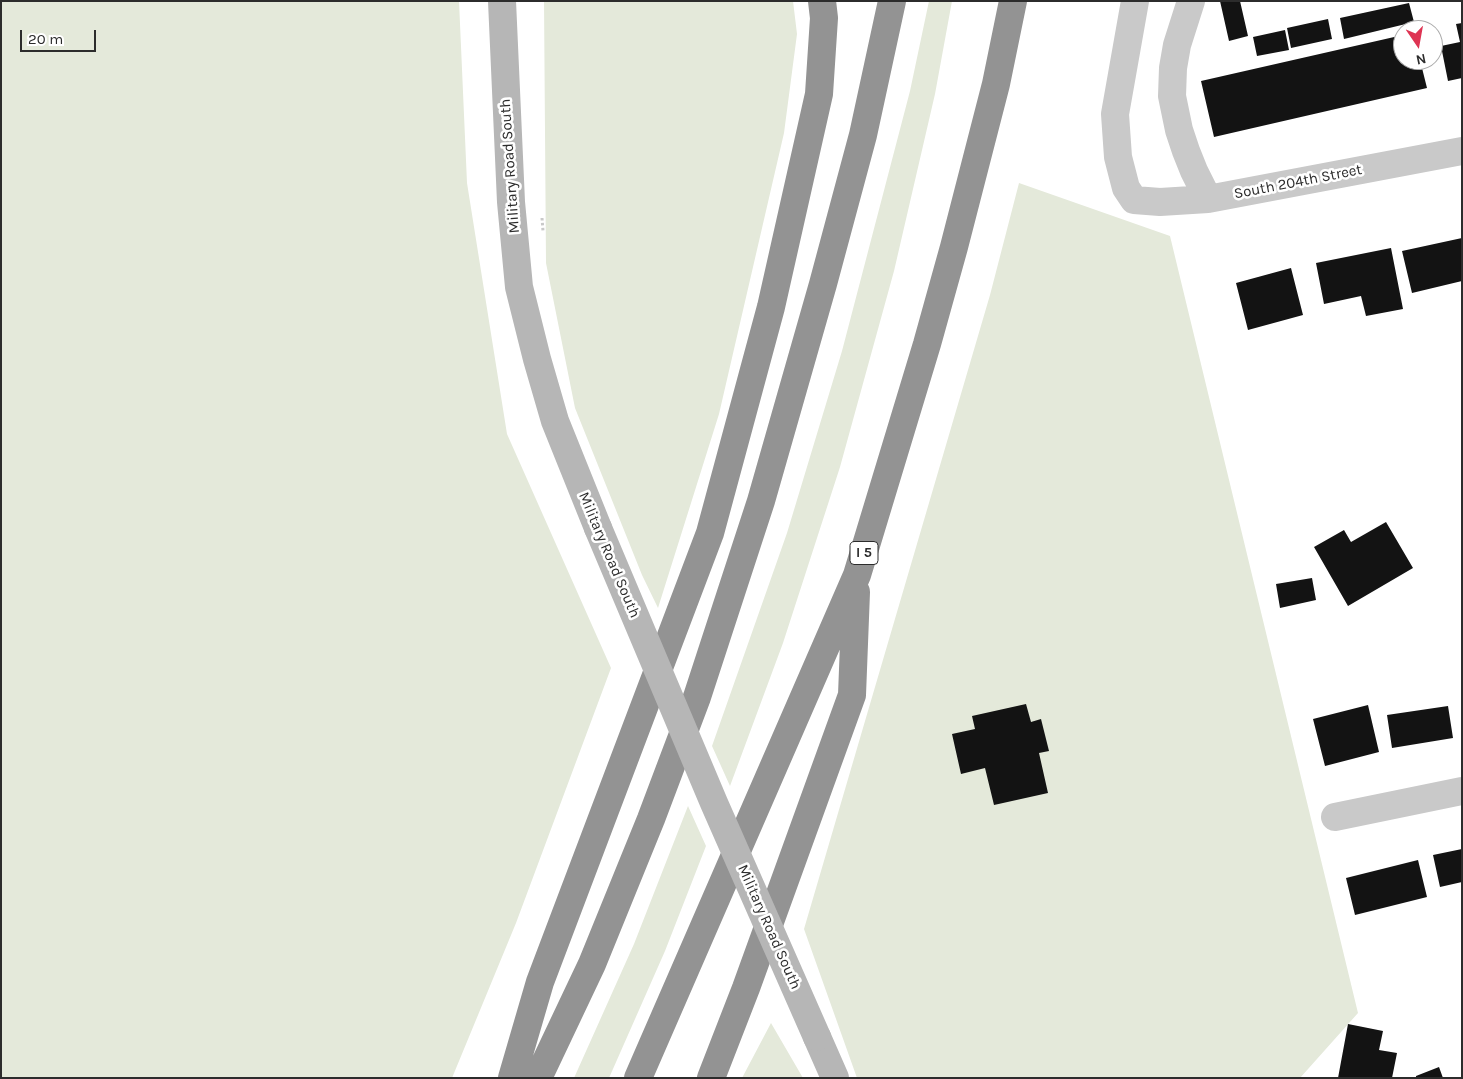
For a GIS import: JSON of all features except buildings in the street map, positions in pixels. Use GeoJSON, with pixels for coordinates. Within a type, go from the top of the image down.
{"type":"FeatureCollection","features":[{"type":"Feature","properties":{"kind":"highway"},"geometry":{"type":"LineString","coordinates":[[512,1078],[540,982],[710,532],[771,307],[820,94],[824,18],[822,1]]}},
{"type":"Feature","properties":{"kind":"highway"},"geometry":{"type":"LineString","coordinates":[[538,1078],[592,964],[651,819],[697,696],[761,501],[823,284],[863,135],[892,1]]}},
{"type":"Feature","properties":{"kind":"highway","name":"I 5"},"geometry":{"type":"LineString","coordinates":[[638,1078],[857,575],[927,344],[954,247],[996,84],[1013,1]]}},
{"type":"Feature","properties":{"kind":"highway"},"geometry":{"type":"LineString","coordinates":[[712,1078],[750,979],[852,695],[857,575]]}},
{"type":"Feature","properties":{"kind":"main road","name":"Military Road South"},"geometry":{"type":"LineString","coordinates":[[502,1],[508,150],[519,287],[555,421],[718,812],[835,1078]]}},
{"type":"Feature","properties":{"kind":"street","name":"South 204th Street"},"geometry":{"type":"LineString","coordinates":[[1135,1],[1115,114],[1118,157],[1126,188],[1134,200],[1160,202],[1208,199],[1462,151]]}},
{"type":"Feature","properties":{"kind":"street"},"geometry":{"type":"LineString","coordinates":[[1191,1],[1176,45],[1172,96],[1179,130],[1186,151],[1208,199]]}},
{"type":"Feature","properties":{"kind":"street"},"geometry":{"type":"LineString","coordinates":[[1335,817],[1462,791]]}},
{"type":"Feature","properties":{"kind":"path"},"geometry":{"type":"LineString","coordinates":[[542,218],[543,225]]}},
{"type":"Feature","properties":{"kind":"shaded area"},"geometry":{"type":"Polygon","coordinates":[[[1,1],[459,1],[467,183],[507,434],[611,668],[516,923],[452,1078],[1,1078],[1,1]]]}},
{"type":"Feature","properties":{"kind":"shaded area"},"geometry":{"type":"Polygon","coordinates":[[[544,1],[793,1],[797,34],[784,133],[719,414],[658,608],[642,575],[575,408],[546,263],[544,1]]]}},
{"type":"Feature","properties":{"kind":"shaded area"},"geometry":{"type":"Polygon","coordinates":[[[929,1],[952,1],[935,94],[894,271],[840,467],[783,643],[730,786],[712,746],[787,533],[842,351],[910,91],[929,1]]]}},
{"type":"Feature","properties":{"kind":"shaded area"},"geometry":{"type":"Polygon","coordinates":[[[1019,183],[1170,236],[1358,1013],[1300,1078],[857,1078],[804,929],[990,295],[1019,183]]]}},
{"type":"Feature","properties":{"kind":"shaded area"},"geometry":{"type":"Polygon","coordinates":[[[688,806],[706,846],[665,951],[609,1078],[574,1078],[634,944],[688,806]]]}},
{"type":"Feature","properties":{"kind":"shaded area"},"geometry":{"type":"Polygon","coordinates":[[[771,1023],[803,1078],[742,1078],[771,1023]]]}}]}
